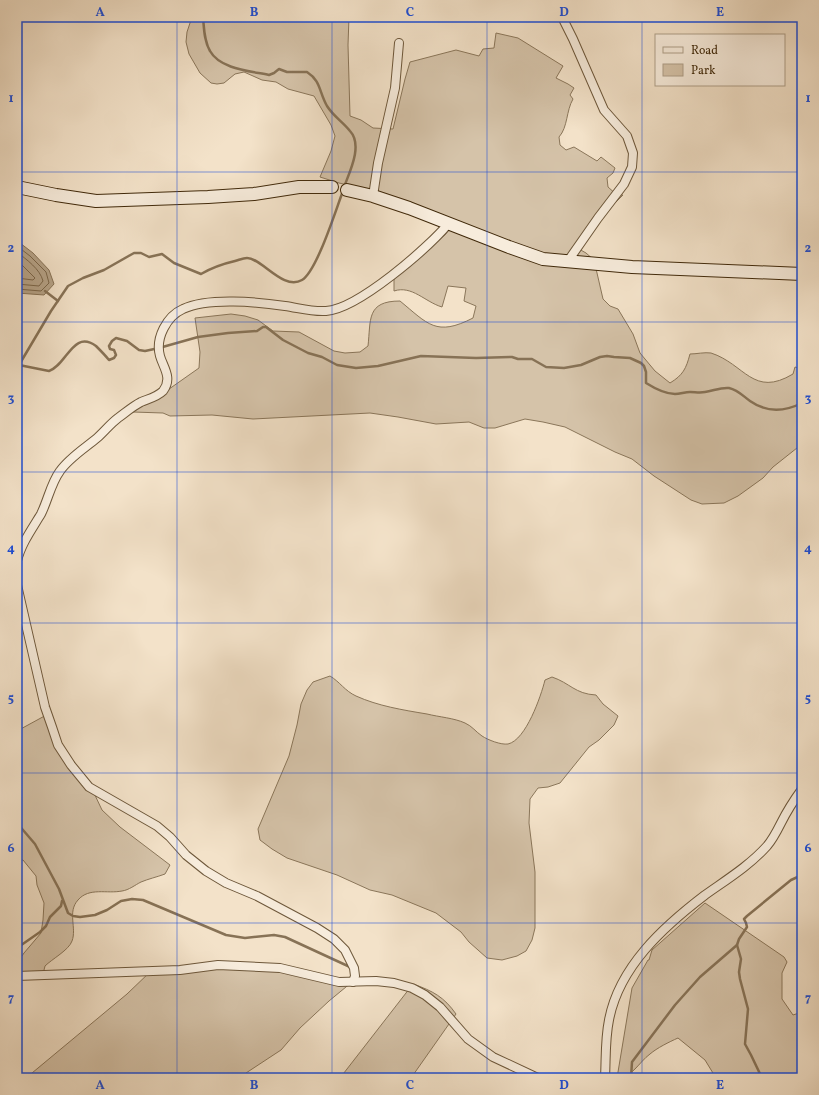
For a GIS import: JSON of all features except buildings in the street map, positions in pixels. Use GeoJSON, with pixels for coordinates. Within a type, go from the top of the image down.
{"type":"FeatureCollection","features":[{"type":"Feature","properties":{"kind":"street"},"geometry":{"type":"LineString","coordinates":[[562,17],[573,38],[604,110],[627,136],[632,146],[633,153],[632,167],[624,184],[568,261]]}},
{"type":"Feature","properties":{"kind":"street"},"geometry":{"type":"LineString","coordinates":[[373,196],[378,163],[395,88],[399,43]]}},
{"type":"Feature","properties":{"kind":"street"},"geometry":{"type":"LineString","coordinates":[[17,187],[96,201],[254,194],[299,187],[332,187],[373,196],[419,211],[531,255],[552,260],[632,267],[802,274]]}},
{"type":"Feature","properties":{"kind":"street"},"geometry":{"type":"LineString","coordinates":[[17,561],[24,543],[46,503],[60,471],[116,420],[140,402],[152,398],[162,391],[166,384],[167,376],[166,368],[159,355],[159,342],[163,329],[172,317],[182,309],[206,302],[286,306],[320,311],[337,308],[366,294],[426,247],[449,223]]}},
{"type":"Feature","properties":{"kind":"street"},"geometry":{"type":"LineString","coordinates":[[17,586],[45,708],[58,745],[71,765],[89,787],[157,826],[170,837],[186,855],[206,871],[226,883],[258,896],[317,928],[334,939],[345,950],[354,968],[355,976],[353,982]]}},
{"type":"Feature","properties":{"kind":"street"},"geometry":{"type":"LineString","coordinates":[[605,1078],[606,1032],[611,1010],[631,967],[654,939],[700,899],[738,872],[772,840],[791,805],[802,789]]}},
{"type":"Feature","properties":{"kind":"street"},"geometry":{"type":"LineString","coordinates":[[17,976],[180,970],[218,965],[280,968],[339,982],[376,981],[394,983],[419,991],[440,1007],[468,1039],[493,1058],[538,1078]]}},
{"type":"Feature","properties":{"kind":"green space"},"geometry":{"type":"Polygon","coordinates":[[[192,17],[349,17],[348,45],[350,116],[361,120],[373,128],[393,129],[410,62],[456,50],[479,56],[483,49],[494,48],[496,33],[518,38],[563,66],[556,78],[574,88],[570,95],[573,99],[566,124],[559,137],[560,145],[566,150],[574,147],[597,161],[601,157],[615,168],[613,173],[607,178],[608,187],[617,195],[623,195],[611,207],[579,249],[594,260],[603,299],[610,306],[618,309],[633,334],[640,353],[655,371],[670,383],[683,371],[690,354],[711,353],[723,358],[758,381],[768,382],[779,380],[793,374],[795,367],[802,369],[802,444],[773,467],[763,478],[738,496],[724,503],[702,504],[691,500],[654,476],[632,459],[565,427],[525,419],[495,428],[484,428],[469,422],[436,424],[370,413],[253,419],[212,415],[170,416],[163,413],[133,412],[125,414],[162,394],[199,368],[200,352],[195,318],[231,314],[245,316],[258,320],[273,331],[299,332],[334,351],[345,353],[360,352],[368,346],[370,320],[376,308],[381,304],[400,301],[418,316],[433,325],[441,327],[450,327],[473,318],[476,306],[464,301],[466,288],[448,286],[442,307],[407,290],[394,291],[394,276],[445,235],[449,230],[434,212],[383,193],[320,177],[331,151],[335,136],[331,125],[314,96],[288,89],[276,82],[262,80],[244,72],[235,74],[224,83],[211,83],[200,73],[189,54],[186,42],[187,32],[192,17]]]}},
{"type":"Feature","properties":{"kind":"green space"},"geometry":{"type":"Polygon","coordinates":[[[802,40],[802,69],[799,67],[798,58],[802,40]]]}},
{"type":"Feature","properties":{"kind":"green space"},"geometry":{"type":"Polygon","coordinates":[[[330,676],[356,696],[391,707],[461,721],[485,738],[502,744],[508,744],[515,741],[521,735],[532,716],[545,680],[552,677],[583,693],[596,695],[603,704],[618,716],[614,725],[599,740],[589,747],[560,783],[548,787],[538,788],[530,799],[529,823],[535,872],[535,928],[532,940],[526,951],[517,956],[502,960],[487,958],[469,942],[461,932],[436,913],[392,895],[370,890],[337,875],[287,858],[260,840],[258,829],[289,756],[301,704],[307,690],[313,682],[330,676]]]}},
{"type":"Feature","properties":{"kind":"green space"},"geometry":{"type":"Polygon","coordinates":[[[50,713],[55,730],[70,759],[93,791],[102,810],[120,827],[170,865],[165,874],[141,882],[127,890],[116,892],[93,892],[82,896],[78,900],[73,910],[74,931],[72,941],[68,948],[45,966],[43,974],[17,972],[17,963],[41,933],[44,903],[37,885],[36,876],[23,860],[17,860],[17,731],[50,713]]]}},
{"type":"Feature","properties":{"kind":"green space"},"geometry":{"type":"Polygon","coordinates":[[[705,903],[784,957],[787,962],[782,973],[782,999],[793,1015],[802,1012],[802,1078],[716,1078],[705,1060],[678,1038],[663,1045],[646,1057],[631,1073],[617,1078],[632,988],[649,960],[652,950],[705,903]]]}},
{"type":"Feature","properties":{"kind":"green space"},"geometry":{"type":"Polygon","coordinates":[[[230,964],[352,982],[300,1028],[281,1050],[246,1073],[241,1078],[26,1078],[127,994],[151,971],[230,964]]]}},
{"type":"Feature","properties":{"kind":"green space"},"geometry":{"type":"Polygon","coordinates":[[[413,984],[438,995],[456,1014],[411,1078],[340,1078],[413,984]]]}},
{"type":"Feature","properties":{"kind":"water"},"geometry":{"type":"Polygon","coordinates":[[[17,242],[33,253],[49,270],[54,284],[44,295],[17,293],[17,242]]]}},
{"type":"Feature","properties":{"kind":"waterway"},"geometry":{"type":"LineString","coordinates":[[203,17],[208,47],[215,57],[221,62],[236,68],[269,75],[279,69],[287,72],[307,72],[312,75],[327,106],[354,137],[354,158],[344,187]]}},
{"type":"Feature","properties":{"kind":"waterway"},"geometry":{"type":"LineString","coordinates":[[17,367],[68,286],[83,278],[104,270],[134,253],[141,253],[149,257],[162,254],[174,263],[201,274],[218,266],[247,258],[253,259],[280,278],[295,282],[302,280],[308,274],[320,253],[343,191]]}},
{"type":"Feature","properties":{"kind":"waterway"},"geometry":{"type":"LineString","coordinates":[[45,291],[58,301]]}},
{"type":"Feature","properties":{"kind":"waterway"},"geometry":{"type":"LineString","coordinates":[[19,365],[49,371],[55,368],[71,350],[81,342],[88,342],[96,346],[109,360],[114,358],[116,355],[114,350],[110,349],[109,346],[116,338],[127,341],[139,350],[145,351],[198,337],[257,331],[263,327],[266,327],[283,340],[308,353],[322,357],[337,365],[356,368],[378,366],[421,356],[476,358],[512,357],[518,359],[532,359],[546,367],[564,368],[581,365],[600,357],[607,356],[630,358],[641,363],[646,372],[646,383],[667,393],[675,394],[703,392],[729,388],[763,408],[776,410],[789,408],[802,403]]}},
{"type":"Feature","properties":{"kind":"waterway"},"geometry":{"type":"LineString","coordinates":[[17,823],[35,844],[59,889],[68,913],[73,916],[80,917],[95,915],[107,910],[121,901],[132,899],[143,900],[226,935],[245,938],[274,935],[285,937],[350,967]]}},
{"type":"Feature","properties":{"kind":"waterway"},"geometry":{"type":"LineString","coordinates":[[762,1078],[745,1044],[748,1009],[740,979],[739,972],[741,959],[737,945],[747,927],[744,919],[791,880],[802,875]]}},
{"type":"Feature","properties":{"kind":"waterway"},"geometry":{"type":"LineString","coordinates":[[17,948],[46,926],[50,917],[61,906],[62,901]]}},
{"type":"Feature","properties":{"kind":"waterway"},"geometry":{"type":"LineString","coordinates":[[631,1078],[632,1062],[675,1005],[700,977],[737,945]]}}]}
